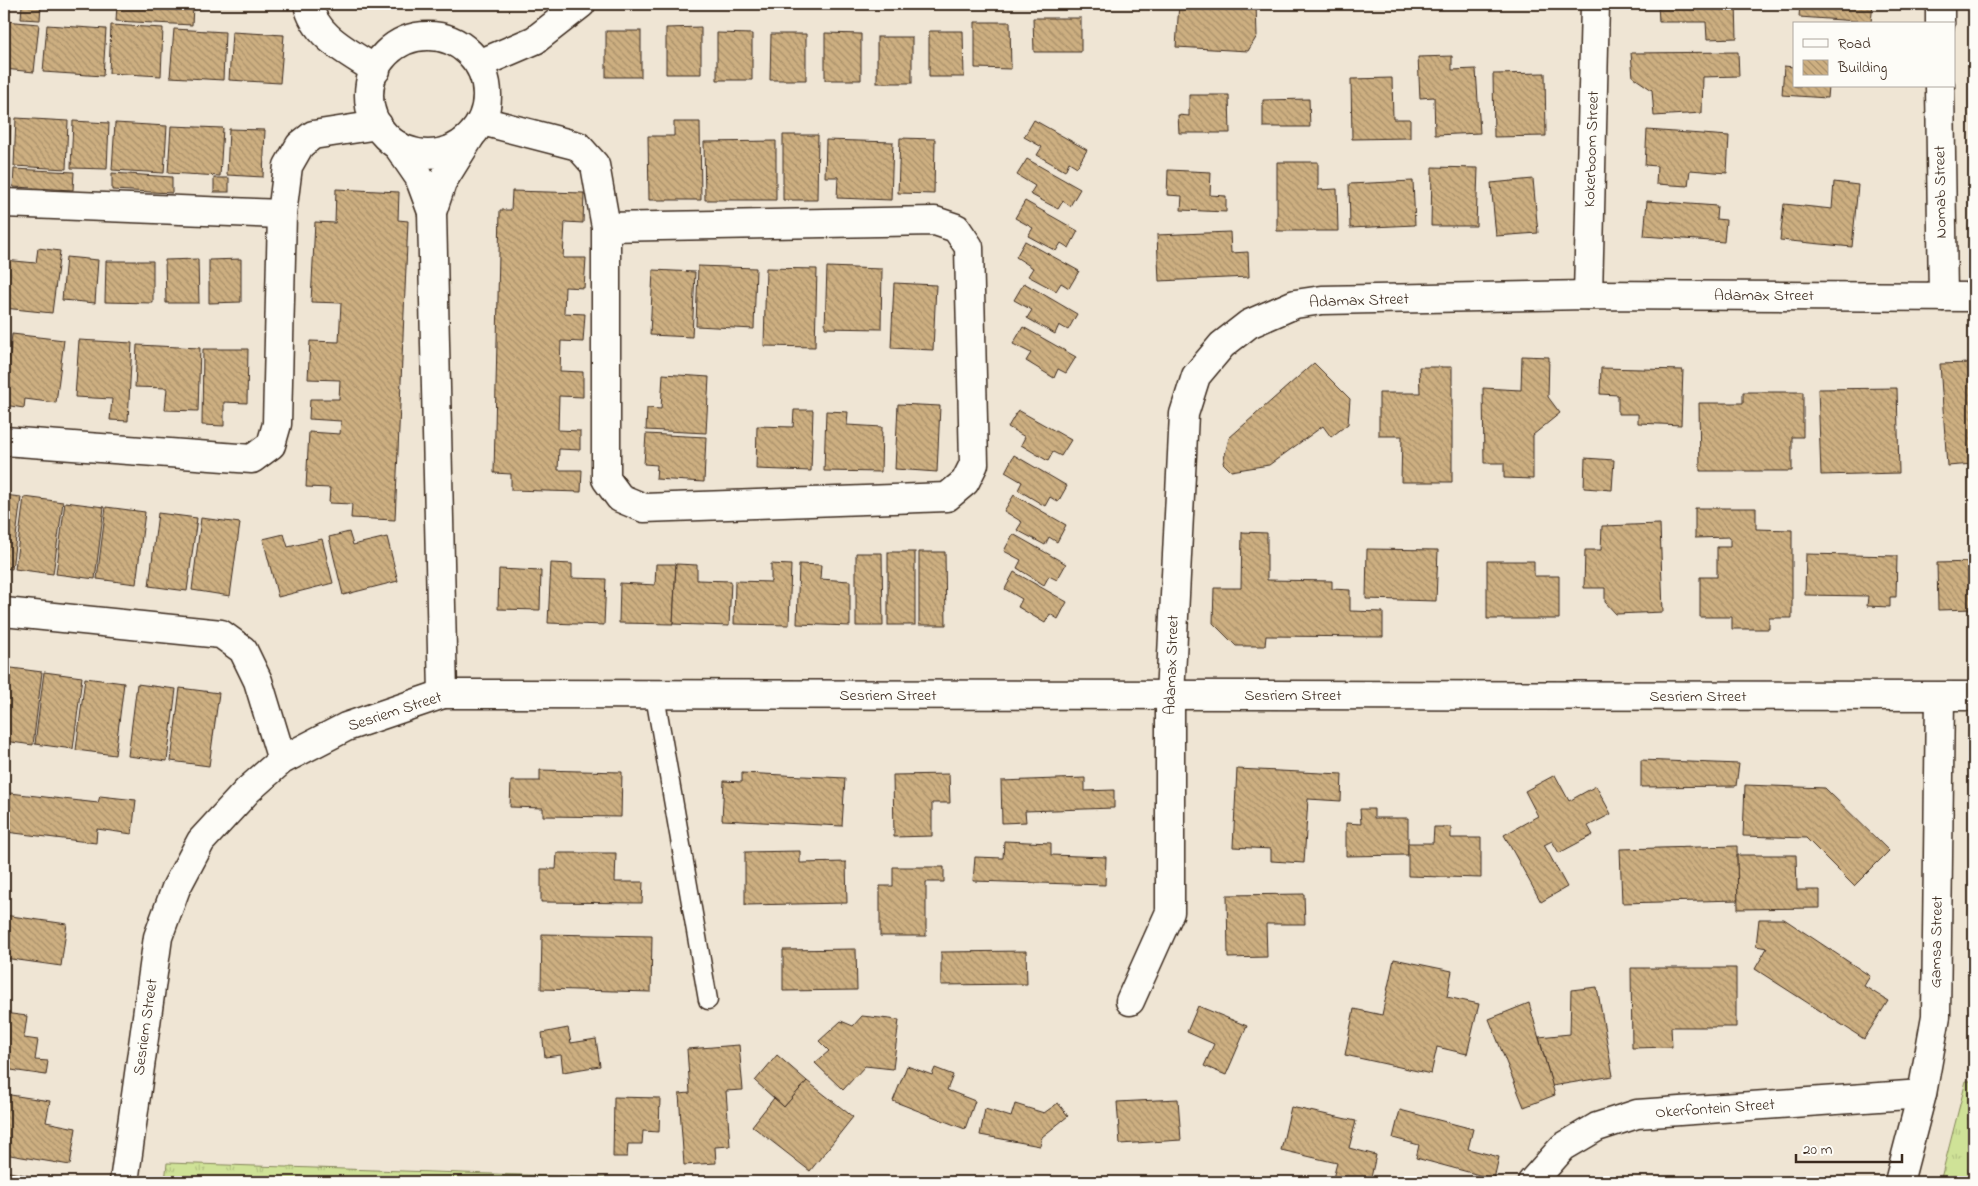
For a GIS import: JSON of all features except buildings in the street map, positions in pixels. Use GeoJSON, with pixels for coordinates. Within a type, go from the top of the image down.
{"type":"FeatureCollection","features":[{"type":"Feature","properties":{"kind":"street"},"geometry":{"type":"LineString","coordinates":[[308,4],[310,16],[324,35],[376,70]]}},
{"type":"Feature","properties":{"kind":"street"},"geometry":{"type":"LineString","coordinates":[[479,64],[535,40],[581,4]]}},
{"type":"Feature","properties":{"kind":"street","name":"Kokerboom Street"},"geometry":{"type":"LineString","coordinates":[[1588,295],[1596,4]]}},
{"type":"Feature","properties":{"kind":"street"},"geometry":{"type":"LineString","coordinates":[[1940,4],[1940,22]]}},
{"type":"Feature","properties":{"kind":"street"},"geometry":{"type":"LineString","coordinates":[[432,212],[442,182],[476,129],[487,102],[486,82],[479,64],[466,49],[449,39],[430,36],[411,39],[394,47],[380,61],[371,78],[369,96],[372,115],[419,177],[432,212],[443,694]]}},
{"type":"Feature","properties":{"kind":"street","name":"Nomab Street"},"geometry":{"type":"LineString","coordinates":[[1940,88],[1942,297]]}},
{"type":"Feature","properties":{"kind":"street"},"geometry":{"type":"LineString","coordinates":[[4,441],[252,459],[271,445],[277,424],[282,214],[288,166],[300,146],[313,135],[388,135],[415,152],[435,154],[454,148],[476,129]]}},
{"type":"Feature","properties":{"kind":"street"},"geometry":{"type":"LineString","coordinates":[[476,129],[578,146],[595,165],[606,227],[606,479],[620,498],[644,508],[947,496],[965,482],[974,464],[969,247],[956,228],[935,220],[606,227]]}},
{"type":"Feature","properties":{"kind":"street"},"geometry":{"type":"LineString","coordinates":[[4,203],[282,214]]}},
{"type":"Feature","properties":{"kind":"street","name":"Adamax Street"},"geometry":{"type":"LineString","coordinates":[[1130,1002],[1170,912],[1170,696],[1184,414],[1196,376],[1222,345],[1249,324],[1295,304],[1322,300],[1588,295],[1974,297]]}},
{"type":"Feature","properties":{"kind":"street"},"geometry":{"type":"LineString","coordinates":[[4,612],[221,634],[243,650],[258,681],[282,760]]}},
{"type":"Feature","properties":{"kind":"street","name":"Sesriem Street"},"geometry":{"type":"LineString","coordinates":[[124,1182],[158,937],[176,888],[201,841],[248,790],[282,760],[346,726],[443,694],[654,696],[1974,696]]}},
{"type":"Feature","properties":{"kind":"street","name":"Gamsa Street"},"geometry":{"type":"LineString","coordinates":[[1899,1182],[1922,1094],[1936,1016],[1940,697]]}},
{"type":"Feature","properties":{"kind":"street","name":"Okerfontein Street"},"geometry":{"type":"LineString","coordinates":[[1532,1182],[1563,1148],[1597,1127],[1637,1114],[1922,1094]]}},
{"type":"Feature","properties":{"kind":"lane"},"geometry":{"type":"LineString","coordinates":[[654,696],[708,1000]]}},
{"type":"Feature","properties":{"kind":"green space"},"geometry":{"type":"Polygon","coordinates":[[[1966,1081],[1974,1081],[1974,1182],[1940,1182],[1966,1081]]]}},
{"type":"Feature","properties":{"kind":"green space"},"geometry":{"type":"Polygon","coordinates":[[[167,1163],[728,1182],[165,1182],[167,1163]]]}}]}
